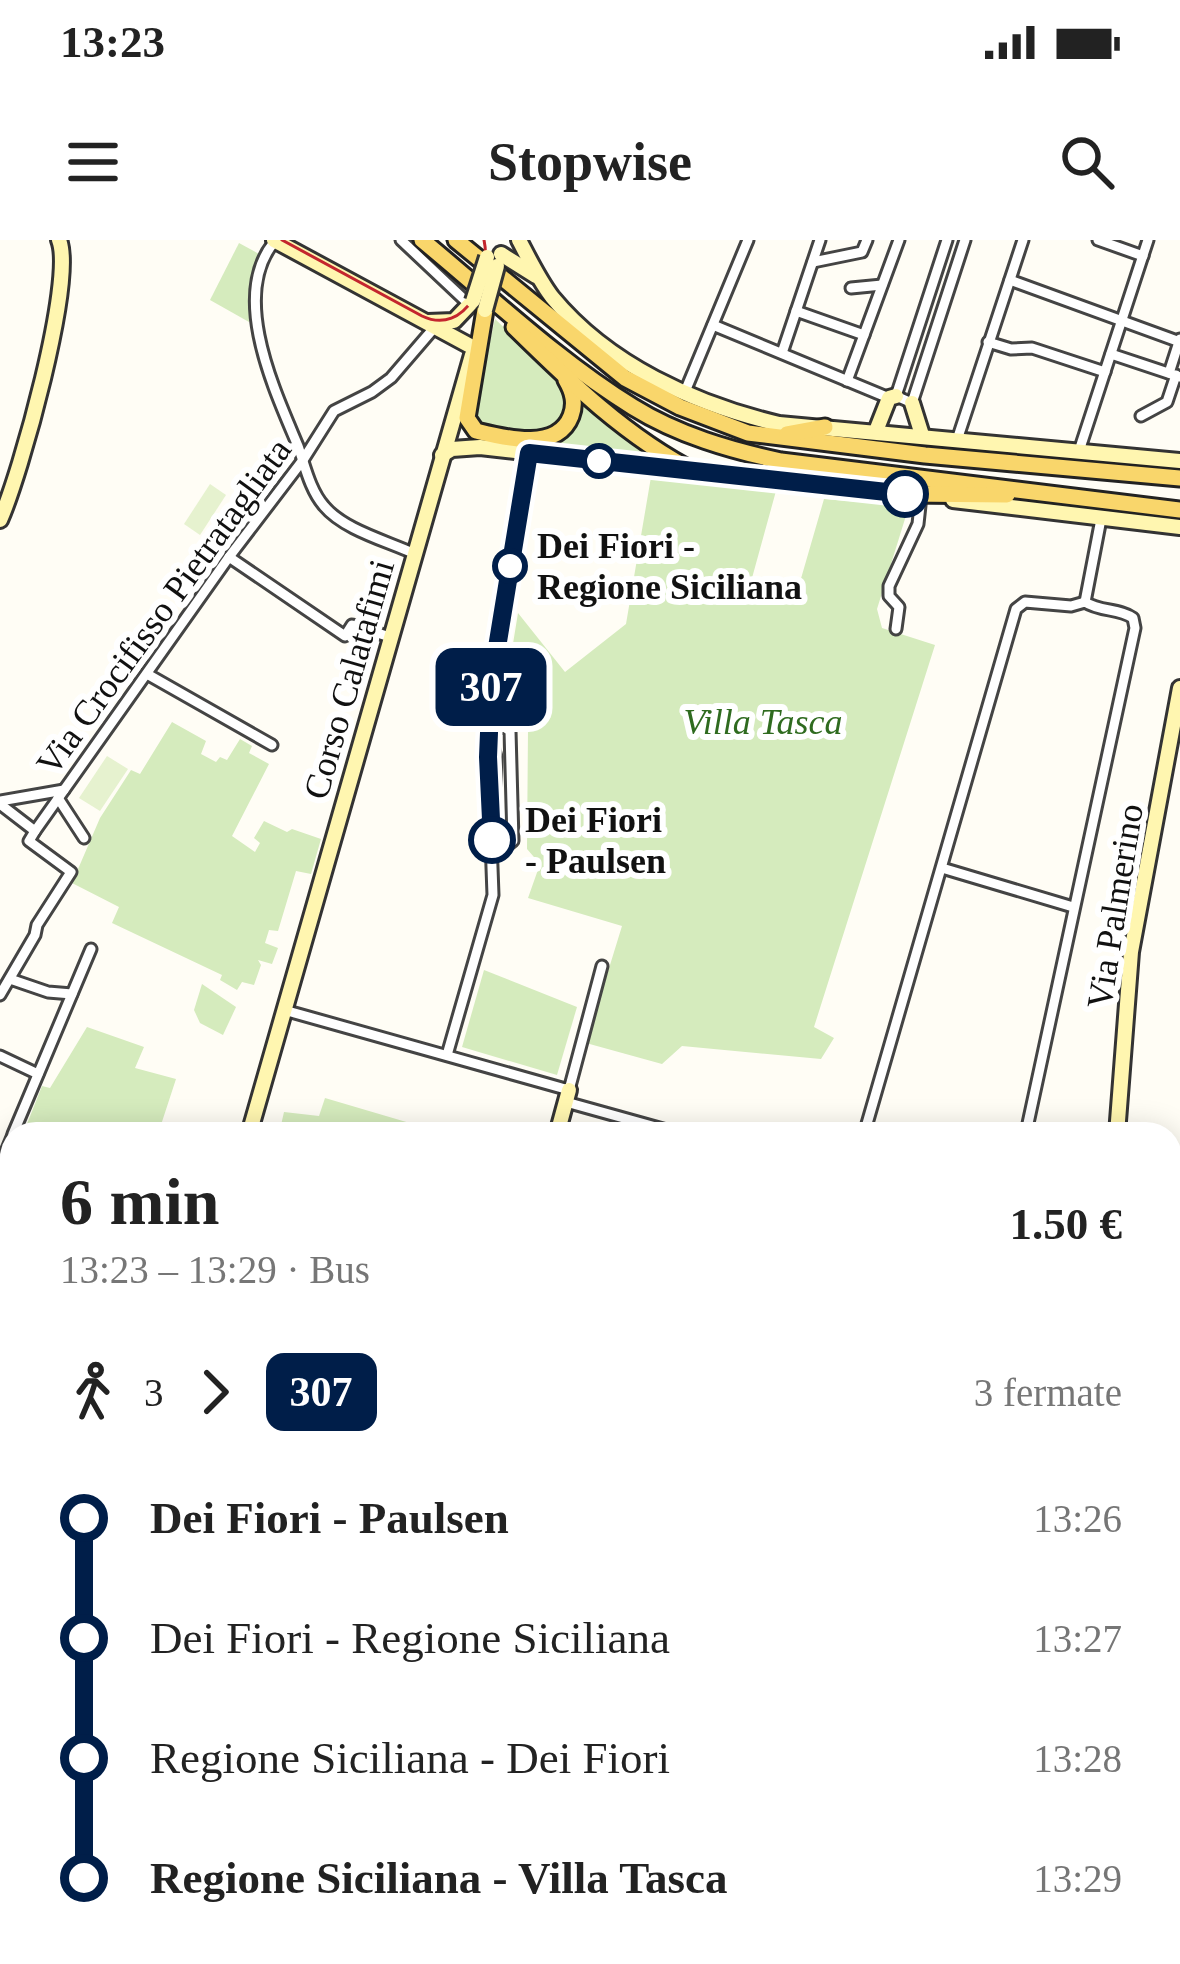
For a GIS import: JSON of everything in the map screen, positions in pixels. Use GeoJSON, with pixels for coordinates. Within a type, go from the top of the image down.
{"type":"FeatureCollection","features":[{"type":"Feature","properties":{"kind":"main road"},"geometry":{"type":"LineString","coordinates":[[422,240],[609,391],[695,437],[781,461],[1180,510]]}},
{"type":"Feature","properties":{"kind":"main road"},"geometry":{"type":"LineString","coordinates":[[456,240],[498,258],[599,359],[647,391],[713,421],[767,438],[1180,478]]}},
{"type":"Feature","properties":{"kind":"main road"},"geometry":{"type":"LineString","coordinates":[[452,265],[561,373],[642,440],[697,473]]}},
{"type":"Feature","properties":{"kind":"main road"},"geometry":{"type":"LineString","coordinates":[[476,306],[467,418],[476,431],[536,440],[560,432],[574,410],[570,385],[561,373]]}},
{"type":"Feature","properties":{"kind":"main road"},"geometry":{"type":"LineString","coordinates":[[767,438],[825,427]]}},
{"type":"Feature","properties":{"kind":"main road"},"geometry":{"type":"LineString","coordinates":[[915,495],[1057,494]]}},
{"type":"Feature","properties":{"kind":"street"},"geometry":{"type":"LineString","coordinates":[[0,520],[24,448],[57,303],[64,256],[59,240]]}},
{"type":"Feature","properties":{"kind":"street"},"geometry":{"type":"LineString","coordinates":[[415,554],[336,518],[316,495],[266,370],[256,328],[262,270],[274,240],[474,348]]}},
{"type":"Feature","properties":{"kind":"street"},"geometry":{"type":"LineString","coordinates":[[401,240],[476,306],[449,323],[429,325]]}},
{"type":"Feature","properties":{"kind":"street"},"geometry":{"type":"LineString","coordinates":[[485,240],[498,258],[540,279]]}},
{"type":"Feature","properties":{"kind":"street"},"geometry":{"type":"LineString","coordinates":[[519,240],[562,307],[619,356],[684,394],[778,424],[1180,461]]}},
{"type":"Feature","properties":{"kind":"street"},"geometry":{"type":"LineString","coordinates":[[684,394],[748,240]]}},
{"type":"Feature","properties":{"kind":"street"},"geometry":{"type":"LineString","coordinates":[[782,353],[820,240]]}},
{"type":"Feature","properties":{"kind":"street"},"geometry":{"type":"LineString","coordinates":[[813,262],[862,252],[867,240]]}},
{"type":"Feature","properties":{"kind":"street"},"geometry":{"type":"LineString","coordinates":[[847,381],[899,240]]}},
{"type":"Feature","properties":{"kind":"street"},"geometry":{"type":"LineString","coordinates":[[876,431],[893,397],[947,240]]}},
{"type":"Feature","properties":{"kind":"street"},"geometry":{"type":"LineString","coordinates":[[922,435],[912,403],[965,240]]}},
{"type":"Feature","properties":{"kind":"street"},"geometry":{"type":"LineString","coordinates":[[957,440],[1023,240]]}},
{"type":"Feature","properties":{"kind":"street"},"geometry":{"type":"LineString","coordinates":[[1098,240],[1143,256]]}},
{"type":"Feature","properties":{"kind":"street"},"geometry":{"type":"LineString","coordinates":[[1079,451],[1148,240]]}},
{"type":"Feature","properties":{"kind":"street","name":"Corso Calatafimi"},"geometry":{"type":"LineString","coordinates":[[252,1122],[474,348],[476,306],[498,258]]}},
{"type":"Feature","properties":{"kind":"street"},"geometry":{"type":"LineString","coordinates":[[1010,280],[1180,341],[1167,402],[1141,416]]}},
{"type":"Feature","properties":{"kind":"street"},"geometry":{"type":"LineString","coordinates":[[851,288],[882,285]]}},
{"type":"Feature","properties":{"kind":"street"},"geometry":{"type":"LineString","coordinates":[[796,311],[864,335]]}},
{"type":"Feature","properties":{"kind":"street","name":"Via Crocifisso Pietratagliata"},"geometry":{"type":"LineString","coordinates":[[35,831],[334,411],[391,378],[429,325]]}},
{"type":"Feature","properties":{"kind":"street"},"geometry":{"type":"LineString","coordinates":[[713,325],[912,403]]}},
{"type":"Feature","properties":{"kind":"street"},"geometry":{"type":"LineString","coordinates":[[988,341],[1010,349],[1032,348],[1105,372]]}},
{"type":"Feature","properties":{"kind":"street"},"geometry":{"type":"LineString","coordinates":[[1111,354],[1175,375]]}},
{"type":"Feature","properties":{"kind":"street"},"geometry":{"type":"LineString","coordinates":[[1167,402],[1180,406]]}},
{"type":"Feature","properties":{"kind":"street"},"geometry":{"type":"LineString","coordinates":[[455,412],[464,435],[480,447]]}},
{"type":"Feature","properties":{"kind":"street"},"geometry":{"type":"LineString","coordinates":[[442,455],[452,449],[480,447],[1180,527]]}},
{"type":"Feature","properties":{"kind":"street"},"geometry":{"type":"LineString","coordinates":[[447,1055],[494,896],[497,823],[491,684],[529,453]]}},
{"type":"Feature","properties":{"kind":"street"},"geometry":{"type":"LineString","coordinates":[[896,628],[899,607],[889,586],[918,524],[915,495]]}},
{"type":"Feature","properties":{"kind":"street"},"geometry":{"type":"LineString","coordinates":[[1085,602],[1101,519]]}},
{"type":"Feature","properties":{"kind":"street"},"geometry":{"type":"LineString","coordinates":[[229,557],[345,636],[352,625],[390,637]]}},
{"type":"Feature","properties":{"kind":"street"},"geometry":{"type":"LineString","coordinates":[[868,1122],[1016,609],[1025,602],[1071,606],[1085,602],[1126,613],[1135,628],[1028,1122]]}},
{"type":"Feature","properties":{"kind":"street"},"geometry":{"type":"LineString","coordinates":[[147,674],[272,745]]}},
{"type":"Feature","properties":{"kind":"street","name":"Via Palmerino"},"geometry":{"type":"LineString","coordinates":[[1118,1122],[1131,952],[1180,688]]}},
{"type":"Feature","properties":{"kind":"street"},"geometry":{"type":"LineString","coordinates":[[490,724],[510,731],[513,841],[493,853]]}},
{"type":"Feature","properties":{"kind":"street"},"geometry":{"type":"LineString","coordinates":[[0,802],[61,794],[84,838]]}},
{"type":"Feature","properties":{"kind":"street"},"geometry":{"type":"LineString","coordinates":[[0,802],[35,831],[29,841],[71,872],[0,995]]}},
{"type":"Feature","properties":{"kind":"street"},"geometry":{"type":"LineString","coordinates":[[942,868],[1073,907]]}},
{"type":"Feature","properties":{"kind":"street"},"geometry":{"type":"LineString","coordinates":[[19,1122],[91,950]]}},
{"type":"Feature","properties":{"kind":"street"},"geometry":{"type":"LineString","coordinates":[[560,1122],[602,967]]}},
{"type":"Feature","properties":{"kind":"street"},"geometry":{"type":"LineString","coordinates":[[10,979],[48,992],[72,994]]}},
{"type":"Feature","properties":{"kind":"street"},"geometry":{"type":"LineString","coordinates":[[284,1010],[447,1055],[645,1122]]}},
{"type":"Feature","properties":{"kind":"street"},"geometry":{"type":"LineString","coordinates":[[0,1056],[38,1074]]}},
{"type":"Feature","properties":{"kind":"green space"},"geometry":{"type":"Polygon","coordinates":[[[239,243],[259,254],[249,322],[210,300],[239,243]]]}},
{"type":"Feature","properties":{"kind":"green space"},"geometry":{"type":"Polygon","coordinates":[[[495,319],[566,386],[561,416],[538,431],[506,433],[476,424],[473,416],[495,319]]]}},
{"type":"Feature","properties":{"kind":"green space"},"geometry":{"type":"Polygon","coordinates":[[[579,395],[663,459],[536,447],[564,436],[579,395]]]}},
{"type":"Feature","properties":{"kind":"green space","name":"Villa Tasca"},"geometry":{"type":"Polygon","coordinates":[[[651,477],[776,491],[752,578],[800,582],[824,499],[909,506],[877,609],[882,628],[935,645],[814,1027],[834,1038],[821,1059],[682,1046],[662,1064],[586,1043],[622,926],[528,898],[540,864],[527,849],[528,729],[502,711],[518,613],[565,672],[626,624],[651,477]]]}},
{"type":"Feature","properties":{"kind":"green space"},"geometry":{"type":"Polygon","coordinates":[[[210,484],[226,495],[200,535],[184,524],[210,484]]]}},
{"type":"Feature","properties":{"kind":"green space"},"geometry":{"type":"Polygon","coordinates":[[[172,722],[206,741],[201,754],[216,762],[220,757],[227,760],[240,739],[252,746],[249,753],[269,764],[232,836],[255,852],[260,843],[254,838],[264,821],[321,839],[311,874],[296,871],[278,931],[269,930],[265,943],[278,948],[272,964],[258,960],[261,965],[254,985],[242,982],[237,990],[220,980],[222,975],[112,923],[119,907],[72,883],[100,818],[131,770],[140,774],[172,722]]]}},
{"type":"Feature","properties":{"kind":"green space"},"geometry":{"type":"Polygon","coordinates":[[[107,756],[128,769],[100,811],[79,798],[107,756]]]}},
{"type":"Feature","properties":{"kind":"green space"},"geometry":{"type":"Polygon","coordinates":[[[484,970],[577,1007],[557,1075],[462,1047],[484,970]]]}},
{"type":"Feature","properties":{"kind":"green space"},"geometry":{"type":"Polygon","coordinates":[[[202,984],[236,1007],[223,1035],[200,1023],[194,1010],[202,984]]]}},
{"type":"Feature","properties":{"kind":"green space"},"geometry":{"type":"Polygon","coordinates":[[[87,1027],[144,1047],[135,1068],[176,1079],[162,1122],[28,1122],[42,1086],[50,1088],[87,1027]]]}},
{"type":"Feature","properties":{"kind":"green space"},"geometry":{"type":"Polygon","coordinates":[[[325,1098],[406,1122],[282,1122],[284,1112],[319,1116],[325,1098]]]}},
{"type":"Feature","properties":{"kind":"tram line"},"geometry":{"type":"LineString","coordinates":[[282,240],[422,316],[438,320],[463,311],[472,300],[484,270],[484,240]]}},
{"type":"Feature","properties":{"kind":"bus line","name":"307"},"geometry":{"type":"LineString","coordinates":[[492,840],[491,684],[529,453],[905,494]]}},
{"type":"Feature","properties":{"kind":"place","name":"Dei Fiori - Regione Siciliana"},"geometry":{"type":"Point","coordinates":[510,566]}},
{"type":"Feature","properties":{"kind":"place","name":"Dei Fiori - Paulsen"},"geometry":{"type":"Point","coordinates":[492,840]}}]}
